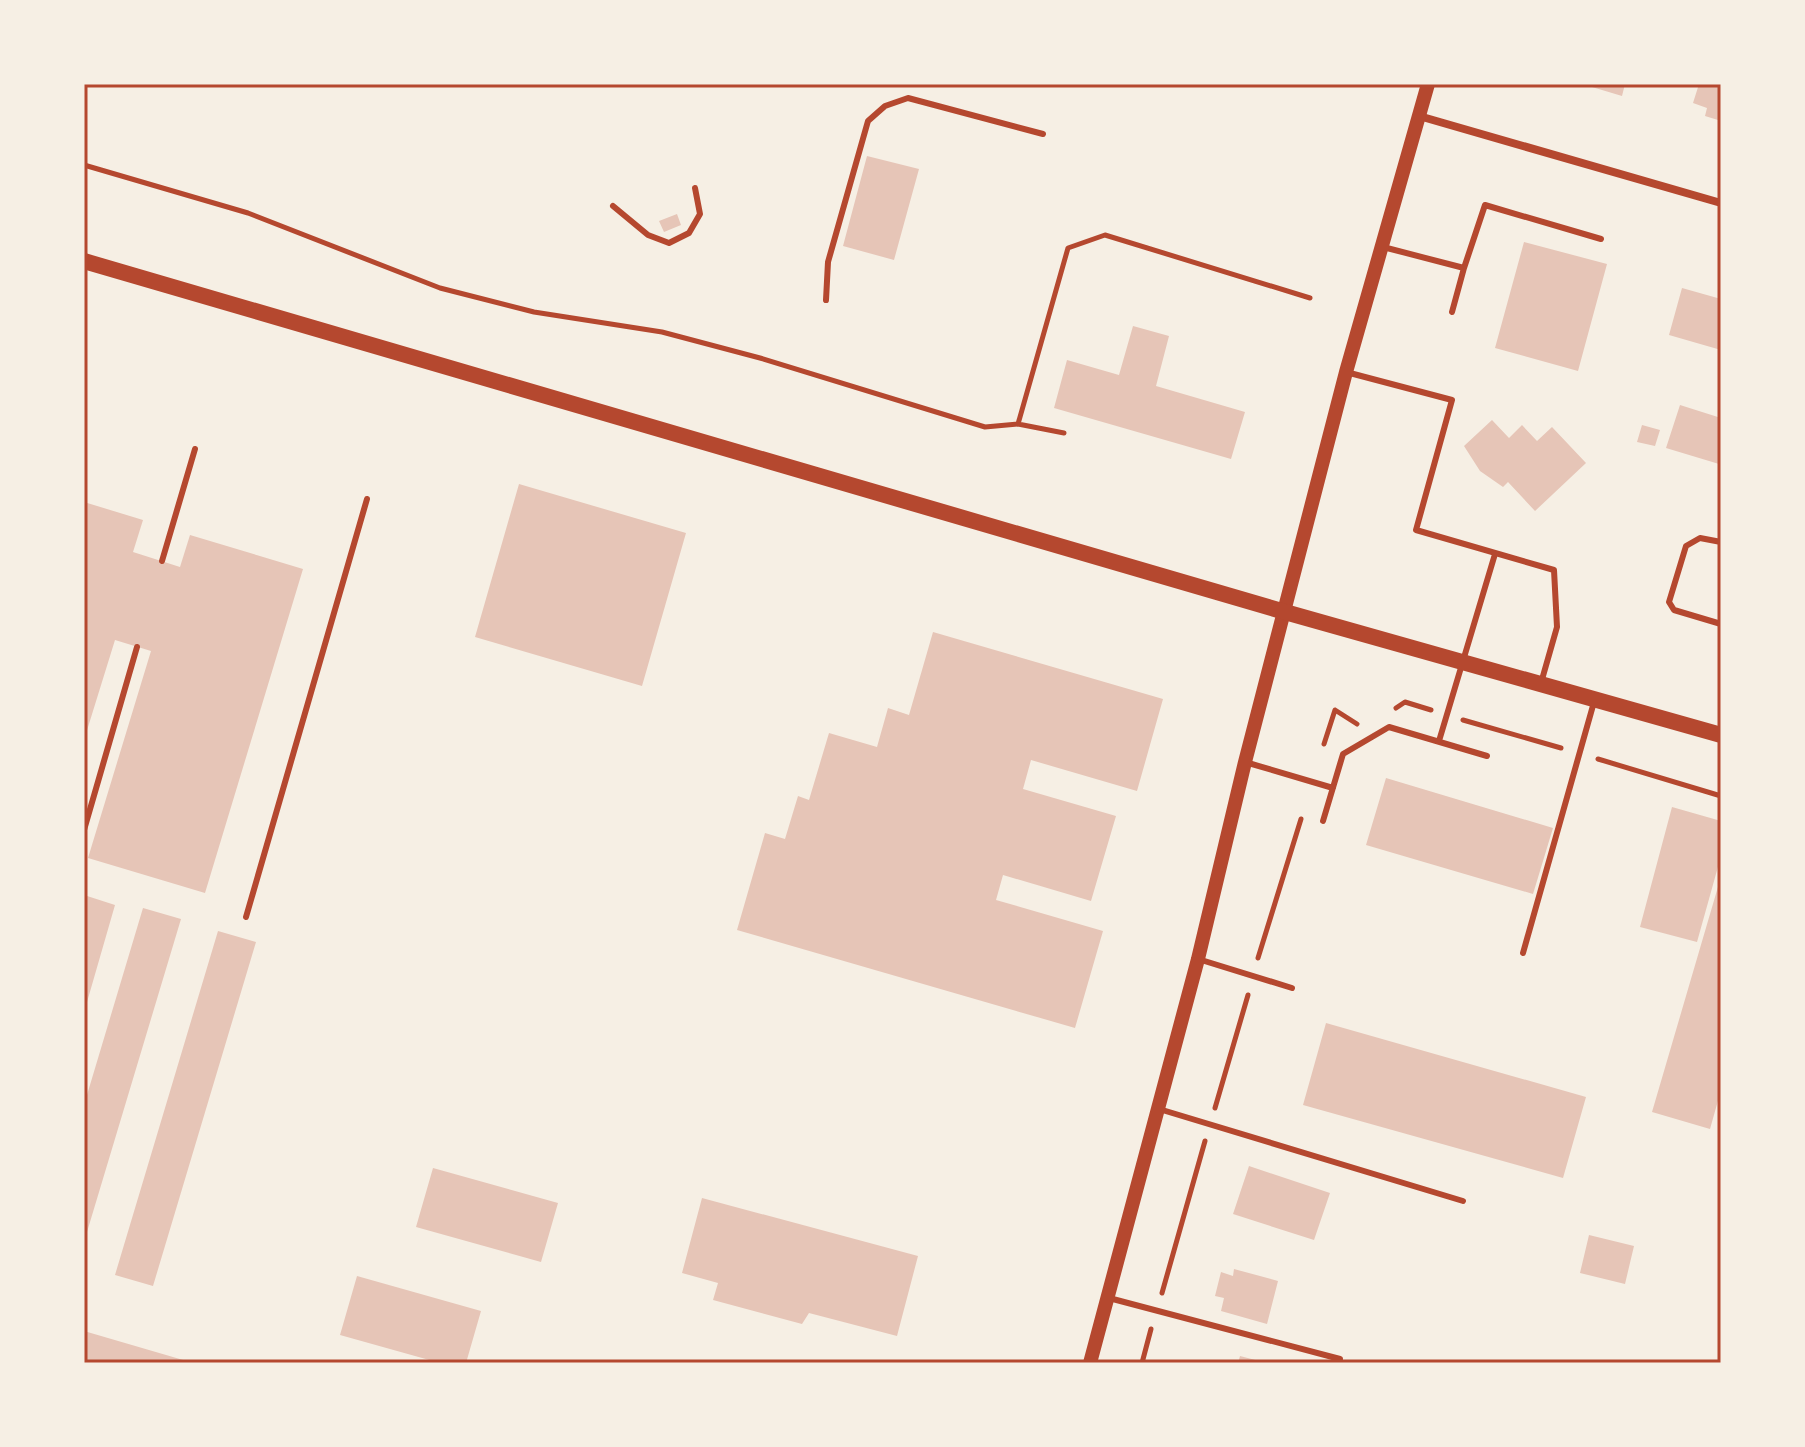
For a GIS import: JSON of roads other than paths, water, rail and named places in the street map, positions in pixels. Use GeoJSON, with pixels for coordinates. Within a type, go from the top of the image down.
{"type":"FeatureCollection","features":[{"type":"Feature","properties":{"kind":"main road"},"geometry":{"type":"LineString","coordinates":[[84,261],[1285,612],[1721,735]]}},
{"type":"Feature","properties":{"kind":"street"},"geometry":{"type":"LineString","coordinates":[[1090,1363],[1198,959],[1245,762],[1346,372],[1428,84]]}},
{"type":"Feature","properties":{"kind":"street"},"geometry":{"type":"LineString","coordinates":[[1419,116],[1721,203]]}},
{"type":"Feature","properties":{"kind":"lane"},"geometry":{"type":"LineString","coordinates":[[826,300],[828,262],[868,121],[885,106],[908,98],[1043,134]]}},
{"type":"Feature","properties":{"kind":"lane"},"geometry":{"type":"LineString","coordinates":[[613,206],[648,235],[669,243],[689,233],[700,214],[695,188]]}},
{"type":"Feature","properties":{"kind":"lane"},"geometry":{"type":"LineString","coordinates":[[1452,312],[1485,205],[1601,239]]}},
{"type":"Feature","properties":{"kind":"lane"},"geometry":{"type":"LineString","coordinates":[[1383,247],[1464,268]]}},
{"type":"Feature","properties":{"kind":"lane"},"geometry":{"type":"LineString","coordinates":[[1346,372],[1452,400],[1416,530],[1554,570],[1557,627],[1541,683]]}},
{"type":"Feature","properties":{"kind":"lane"},"geometry":{"type":"LineString","coordinates":[[162,561],[195,449]]}},
{"type":"Feature","properties":{"kind":"lane"},"geometry":{"type":"LineString","coordinates":[[246,917],[367,499]]}},
{"type":"Feature","properties":{"kind":"lane"},"geometry":{"type":"LineString","coordinates":[[1721,542],[1700,538],[1686,546],[1669,602],[1674,610],[1721,624]]}},
{"type":"Feature","properties":{"kind":"lane"},"geometry":{"type":"LineString","coordinates":[[1439,741],[1495,554]]}},
{"type":"Feature","properties":{"kind":"lane"},"geometry":{"type":"LineString","coordinates":[[84,830],[137,647]]}},
{"type":"Feature","properties":{"kind":"lane"},"geometry":{"type":"LineString","coordinates":[[1523,953],[1596,698]]}},
{"type":"Feature","properties":{"kind":"lane"},"geometry":{"type":"LineString","coordinates":[[1323,821],[1343,754],[1389,727],[1487,756]]}},
{"type":"Feature","properties":{"kind":"lane"},"geometry":{"type":"LineString","coordinates":[[1245,762],[1333,788]]}},
{"type":"Feature","properties":{"kind":"lane"},"geometry":{"type":"LineString","coordinates":[[1198,959],[1292,988]]}},
{"type":"Feature","properties":{"kind":"lane"},"geometry":{"type":"LineString","coordinates":[[1159,1109],[1463,1201]]}},
{"type":"Feature","properties":{"kind":"lane"},"geometry":{"type":"LineString","coordinates":[[1109,1298],[1340,1359]]}}]}
